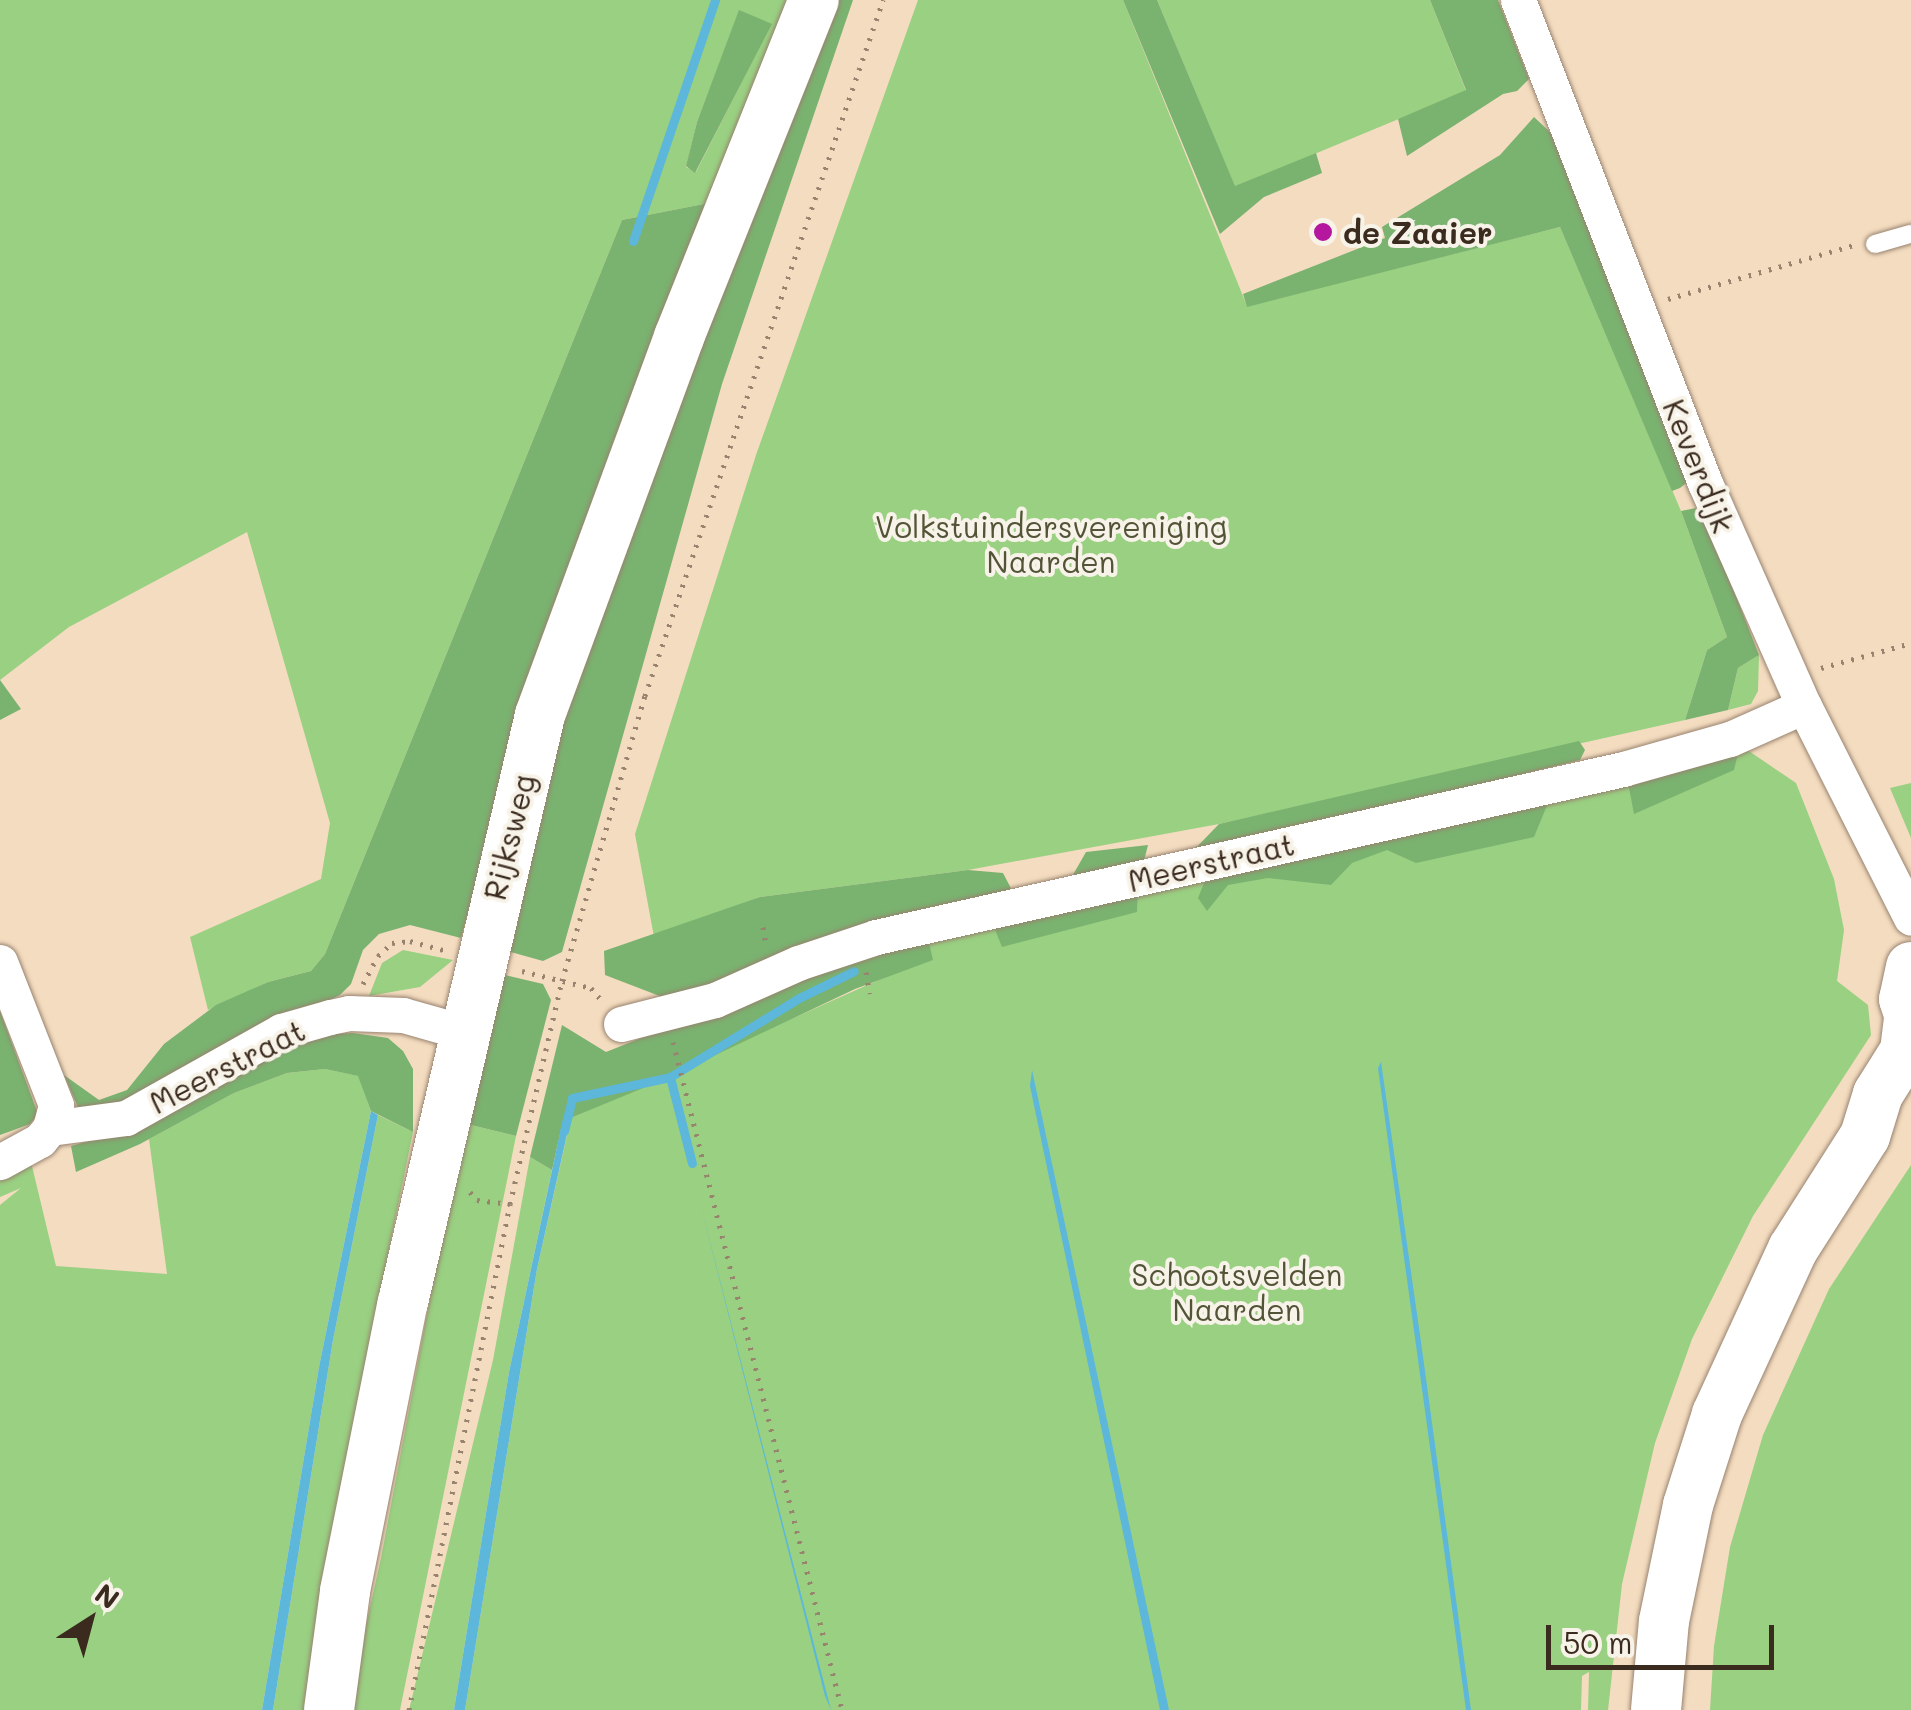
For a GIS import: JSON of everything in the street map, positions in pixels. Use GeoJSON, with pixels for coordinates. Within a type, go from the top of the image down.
{"type":"FeatureCollection","features":[{"type":"Feature","properties":{"kind":"main road","name":"Rijksweg"},"geometry":{"type":"LineString","coordinates":[[330,1710],[345,1591],[463,1032],[540,715],[679,338],[814,0]]}},
{"type":"Feature","properties":{"kind":"main road"},"geometry":{"type":"LineString","coordinates":[[1865,1136],[1878,1094],[1905,1051],[1910,1019],[1904,999],[1911,967]]}},
{"type":"Feature","properties":{"kind":"main road"},"geometry":{"type":"LineString","coordinates":[[1656,1710],[1664,1620],[1688,1504],[1716,1414],[1793,1250],[1865,1136],[1911,1090]]}},
{"type":"Feature","properties":{"kind":"street","name":"Keverdijk"},"geometry":{"type":"LineString","coordinates":[[1518,0],[1705,483],[1797,691],[1911,918]]}},
{"type":"Feature","properties":{"kind":"street","name":"Meerstraat"},"geometry":{"type":"LineString","coordinates":[[621,1024],[715,1000],[798,963],[876,937],[1623,769],[1730,739],[1797,691]]}},
{"type":"Feature","properties":{"kind":"street"},"geometry":{"type":"LineString","coordinates":[[0,962],[55,1098],[50,1128],[32,1146],[0,1162]]}},
{"type":"Feature","properties":{"kind":"street","name":"Meerstraat"},"geometry":{"type":"LineString","coordinates":[[50,1128],[126,1118],[281,1031],[330,1017],[349,1013],[403,1015],[463,1032]]}},
{"type":"Feature","properties":{"kind":"lane"},"geometry":{"type":"LineString","coordinates":[[1875,244],[1911,234]]}},
{"type":"Feature","properties":{"kind":"path"},"geometry":{"type":"LineString","coordinates":[[408,1710],[510,1204],[562,982],[644,696],[883,0]]}},
{"type":"Feature","properties":{"kind":"path"},"geometry":{"type":"LineString","coordinates":[[1637,310],[1850,246],[1875,244]]}},
{"type":"Feature","properties":{"kind":"path"},"geometry":{"type":"LineString","coordinates":[[1797,691],[1911,642]]}},
{"type":"Feature","properties":{"kind":"path"},"geometry":{"type":"LineString","coordinates":[[676,1060],[842,1710]]}},
{"type":"Feature","properties":{"kind":"green space"},"geometry":{"type":"Polygon","coordinates":[[[0,0],[797,0],[714,202],[622,220],[325,954],[311,971],[268,982],[208,1010],[190,937],[321,879],[330,823],[247,532],[69,627],[0,680],[0,0]],[[740,11],[697,122],[686,167],[696,172],[771,25],[740,11]]]}},
{"type":"Feature","properties":{"kind":"green space"},"geometry":{"type":"Polygon","coordinates":[[[824,0],[853,0],[722,384],[562,952],[543,961],[507,951],[535,798],[824,0]]]}},
{"type":"Feature","properties":{"kind":"green space","name":"Volkstuindersvereniging Naarden"},"geometry":{"type":"Polygon","coordinates":[[[918,0],[1123,0],[1247,306],[1560,227],[1681,511],[1727,637],[1707,650],[1685,720],[1219,824],[968,870],[760,897],[654,937],[635,834],[756,455],[918,0]]]}},
{"type":"Feature","properties":{"kind":"green space"},"geometry":{"type":"Polygon","coordinates":[[[1123,0],[1157,0],[1235,186],[1316,153],[1322,173],[1264,197],[1220,234],[1123,0]]]}},
{"type":"Feature","properties":{"kind":"green space"},"geometry":{"type":"Polygon","coordinates":[[[1157,0],[1430,0],[1466,91],[1235,187],[1157,0]]]}},
{"type":"Feature","properties":{"kind":"green space"},"geometry":{"type":"Polygon","coordinates":[[[1430,0],[1498,0],[1529,79],[1517,91],[1503,94],[1407,156],[1398,119],[1466,90],[1430,0]]]}},
{"type":"Feature","properties":{"kind":"green space"},"geometry":{"type":"Polygon","coordinates":[[[739,10],[772,24],[695,173],[686,166],[697,122],[739,10]]]}},
{"type":"Feature","properties":{"kind":"green space"},"geometry":{"type":"Polygon","coordinates":[[[1534,117],[1551,133],[1690,480],[1680,488],[1672,491],[1560,227],[1247,307],[1243,294],[1385,238],[1382,227],[1500,155],[1534,117]]]}},
{"type":"Feature","properties":{"kind":"green space"},"geometry":{"type":"Polygon","coordinates":[[[714,202],[485,853],[461,938],[410,925],[379,934],[363,950],[351,984],[340,995],[119,1105],[80,1112],[64,1075],[99,1100],[127,1090],[164,1044],[216,1005],[268,982],[311,971],[325,954],[622,220],[714,202]]]}},
{"type":"Feature","properties":{"kind":"green space"},"geometry":{"type":"Polygon","coordinates":[[[1701,507],[1759,655],[1738,668],[1728,710],[1685,720],[1707,650],[1727,637],[1681,511],[1701,507]]]}},
{"type":"Feature","properties":{"kind":"green space"},"geometry":{"type":"Polygon","coordinates":[[[1759,655],[1758,691],[1751,704],[1728,710],[1738,668],[1759,655]]]}},
{"type":"Feature","properties":{"kind":"green space"},"geometry":{"type":"Polygon","coordinates":[[[0,680],[21,709],[0,720],[0,680]]]}},
{"type":"Feature","properties":{"kind":"green space"},"geometry":{"type":"Polygon","coordinates":[[[1579,741],[1585,750],[1580,760],[1188,856],[1219,824],[1579,741]]]}},
{"type":"Feature","properties":{"kind":"green space","name":"Schootsvelden Naarden"},"geometry":{"type":"Polygon","coordinates":[[[1740,745],[1796,783],[1834,879],[1844,930],[1837,981],[1868,1005],[1871,1035],[1753,1216],[1692,1339],[1655,1443],[1622,1584],[1608,1710],[1588,1710],[1589,1672],[1582,1676],[1581,1710],[465,1710],[537,1269],[568,1131],[560,1133],[563,1121],[883,978],[872,949],[1740,745]]]}},
{"type":"Feature","properties":{"kind":"green space"},"geometry":{"type":"Polygon","coordinates":[[[1740,745],[1734,770],[1634,814],[1627,777],[1740,745]]]}},
{"type":"Feature","properties":{"kind":"green space"},"geometry":{"type":"Polygon","coordinates":[[[1911,783],[1911,838],[1890,788],[1911,783]]]}},
{"type":"Feature","properties":{"kind":"green space"},"geometry":{"type":"Polygon","coordinates":[[[1553,791],[1534,837],[1416,863],[1387,850],[1352,863],[1331,885],[1268,878],[1228,885],[1207,911],[1198,898],[1209,871],[1553,791]]]}},
{"type":"Feature","properties":{"kind":"green space"},"geometry":{"type":"Polygon","coordinates":[[[1148,845],[1138,885],[1137,912],[1002,947],[992,922],[1070,880],[1086,852],[1148,845]]]}},
{"type":"Feature","properties":{"kind":"green space"},"geometry":{"type":"Polygon","coordinates":[[[968,870],[1003,873],[1015,896],[670,1000],[605,975],[604,951],[760,897],[968,870]]]}},
{"type":"Feature","properties":{"kind":"green space"},"geometry":{"type":"Polygon","coordinates":[[[927,934],[933,960],[855,989],[665,1079],[563,1121],[552,1170],[530,1157],[562,1025],[606,1052],[829,963],[927,934]]]}},
{"type":"Feature","properties":{"kind":"green space"},"geometry":{"type":"Polygon","coordinates":[[[403,950],[453,960],[420,987],[369,996],[382,963],[403,950]]]}},
{"type":"Feature","properties":{"kind":"green space"},"geometry":{"type":"Polygon","coordinates":[[[501,974],[543,984],[551,1000],[516,1136],[463,1123],[501,974]]]}},
{"type":"Feature","properties":{"kind":"green space"},"geometry":{"type":"Polygon","coordinates":[[[0,1011],[38,1114],[30,1124],[0,1135],[0,1011]]]}},
{"type":"Feature","properties":{"kind":"green space"},"geometry":{"type":"Polygon","coordinates":[[[332,1034],[388,1038],[403,1051],[413,1069],[413,1132],[371,1111],[358,1076],[325,1069],[287,1073],[234,1093],[140,1144],[76,1172],[71,1146],[103,1137],[278,1048],[332,1034]]]}},
{"type":"Feature","properties":{"kind":"green space"},"geometry":{"type":"Polygon","coordinates":[[[325,1069],[359,1076],[371,1111],[319,1367],[262,1710],[0,1710],[0,1205],[21,1188],[0,1197],[0,1174],[31,1162],[56,1266],[167,1274],[149,1139],[234,1093],[287,1073],[325,1069]]]}},
{"type":"Feature","properties":{"kind":"green space"},"geometry":{"type":"Polygon","coordinates":[[[378,1115],[413,1132],[361,1387],[313,1710],[273,1710],[333,1340],[378,1115]]]}},
{"type":"Feature","properties":{"kind":"green space"},"geometry":{"type":"Polygon","coordinates":[[[463,1123],[516,1136],[400,1710],[347,1710],[381,1558],[463,1123]]]}},
{"type":"Feature","properties":{"kind":"green space"},"geometry":{"type":"Polygon","coordinates":[[[530,1157],[552,1170],[509,1372],[454,1710],[409,1710],[493,1360],[530,1157]]]}},
{"type":"Feature","properties":{"kind":"green space"},"geometry":{"type":"Polygon","coordinates":[[[1911,1165],[1911,1710],[1710,1710],[1714,1646],[1730,1547],[1763,1435],[1829,1289],[1911,1165]]]}},
{"type":"Feature","properties":{"kind":"water"},"geometry":{"type":"Polygon","coordinates":[[[1381,1062],[1471,1710],[1466,1710],[1378,1068],[1381,1062]]]}},
{"type":"Feature","properties":{"kind":"water"},"geometry":{"type":"Polygon","coordinates":[[[1032,1070],[1169,1710],[1160,1710],[1030,1086],[1032,1070]]]}},
{"type":"Feature","properties":{"kind":"water"},"geometry":{"type":"Polygon","coordinates":[[[371,1111],[378,1115],[333,1340],[273,1710],[262,1710],[319,1367],[371,1111]]]}},
{"type":"Feature","properties":{"kind":"water"},"geometry":{"type":"Polygon","coordinates":[[[568,1130],[537,1269],[465,1710],[454,1710],[509,1372],[560,1133],[568,1130]]]}},
{"type":"Feature","properties":{"kind":"water"},"geometry":{"type":"Polygon","coordinates":[[[700,1203],[831,1710],[825,1696],[700,1203]]]}},
{"type":"Feature","properties":{"kind":"waterway"},"geometry":{"type":"LineString","coordinates":[[633,241],[715,0]]}},
{"type":"Feature","properties":{"kind":"waterway"},"geometry":{"type":"LineString","coordinates":[[564,1131],[572,1098],[670,1077],[799,998],[854,971]]}},
{"type":"Feature","properties":{"kind":"waterway"},"geometry":{"type":"LineString","coordinates":[[670,1077],[692,1163]]}},
{"type":"Feature","properties":{"kind":"place","name":"de Zaaier"},"geometry":{"type":"Point","coordinates":[1323,232]}}]}
